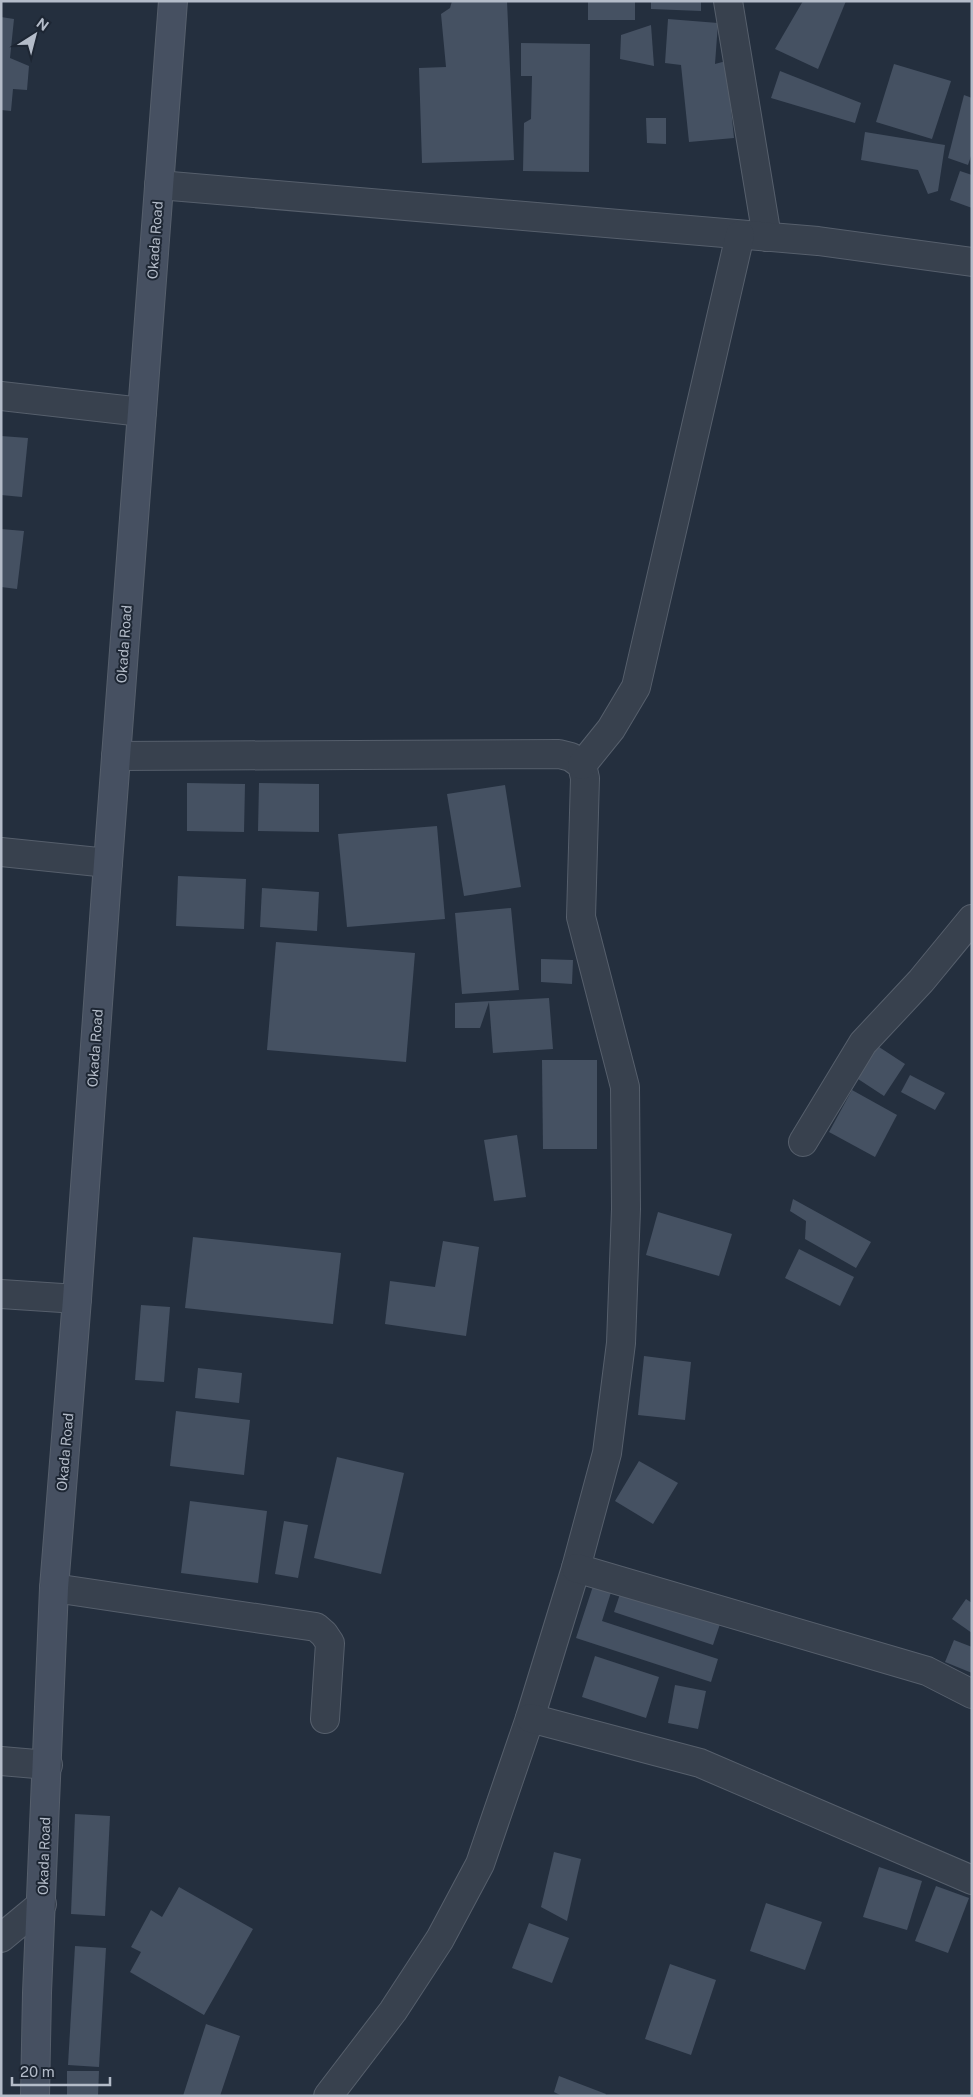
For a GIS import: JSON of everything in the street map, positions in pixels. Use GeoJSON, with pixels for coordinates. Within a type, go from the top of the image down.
{"type":"FeatureCollection","features":[{"type":"Feature","properties":{"kind":"street","name":"Okada Road"},"geometry":{"type":"LineString","coordinates":[[35,2096],[37,1993],[54,1588],[78,1299],[108,863],[173,1]]}},
{"type":"Feature","properties":{"kind":"street"},"geometry":{"type":"LineString","coordinates":[[728,1],[767,237]]}},
{"type":"Feature","properties":{"kind":"street"},"geometry":{"type":"LineString","coordinates":[[159,185],[740,234],[866,246],[972,262]]}},
{"type":"Feature","properties":{"kind":"street"},"geometry":{"type":"LineString","coordinates":[[582,765],[612,729],[636,687],[740,234]]}},
{"type":"Feature","properties":{"kind":"street"},"geometry":{"type":"LineString","coordinates":[[1,396],[142,412]]}},
{"type":"Feature","properties":{"kind":"street"},"geometry":{"type":"LineString","coordinates":[[116,756],[559,754],[571,757],[582,765],[585,778],[581,917],[625,1087],[626,1210],[621,1343],[607,1453],[576,1568],[530,1718],[480,1864],[440,1940],[392,2012],[328,2096]]}},
{"type":"Feature","properties":{"kind":"street"},"geometry":{"type":"LineString","coordinates":[[1,852],[108,863]]}},
{"type":"Feature","properties":{"kind":"street"},"geometry":{"type":"LineString","coordinates":[[803,1142],[863,1043],[921,981],[972,919]]}},
{"type":"Feature","properties":{"kind":"street"},"geometry":{"type":"LineString","coordinates":[[1,1294],[78,1299]]}},
{"type":"Feature","properties":{"kind":"street"},"geometry":{"type":"LineString","coordinates":[[576,1568],[927,1671],[972,1694]]}},
{"type":"Feature","properties":{"kind":"street"},"geometry":{"type":"LineString","coordinates":[[54,1588],[316,1627],[330,1643],[325,1719]]}},
{"type":"Feature","properties":{"kind":"street"},"geometry":{"type":"LineString","coordinates":[[530,1718],[700,1764],[972,1880]]}},
{"type":"Feature","properties":{"kind":"street"},"geometry":{"type":"LineString","coordinates":[[1,1760],[48,1765]]}},
{"type":"Feature","properties":{"kind":"street"},"geometry":{"type":"LineString","coordinates":[[1,1938],[42,1904]]}},
{"type":"Feature","properties":{"kind":"building"},"geometry":{"type":"Polygon","coordinates":[[[452,1],[507,1],[514,160],[422,163],[419,68],[446,67],[441,14],[450,8],[452,1]]]}},
{"type":"Feature","properties":{"kind":"building"},"geometry":{"type":"Polygon","coordinates":[[[588,1],[635,1],[635,20],[588,20],[588,1]]]}},
{"type":"Feature","properties":{"kind":"building"},"geometry":{"type":"Polygon","coordinates":[[[651,1],[701,1],[701,11],[651,9],[651,1]]]}},
{"type":"Feature","properties":{"kind":"building"},"geometry":{"type":"Polygon","coordinates":[[[803,1],[846,1],[818,69],[775,49],[803,1]]]}},
{"type":"Feature","properties":{"kind":"building"},"geometry":{"type":"Polygon","coordinates":[[[1,17],[14,19],[10,58],[29,66],[27,90],[13,89],[11,111],[1,110],[1,17]]]}},
{"type":"Feature","properties":{"kind":"building"},"geometry":{"type":"Polygon","coordinates":[[[668,19],[718,23],[715,64],[726,61],[734,138],[689,142],[681,65],[665,63],[668,19]]]}},
{"type":"Feature","properties":{"kind":"building"},"geometry":{"type":"Polygon","coordinates":[[[651,25],[654,66],[620,59],[621,35],[651,25]]]}},
{"type":"Feature","properties":{"kind":"building"},"geometry":{"type":"Polygon","coordinates":[[[521,43],[590,44],[589,172],[523,171],[524,123],[531,119],[532,76],[521,76],[521,43]]]}},
{"type":"Feature","properties":{"kind":"building"},"geometry":{"type":"Polygon","coordinates":[[[894,64],[951,81],[932,139],[876,122],[894,64]]]}},
{"type":"Feature","properties":{"kind":"building"},"geometry":{"type":"Polygon","coordinates":[[[780,71],[861,103],[855,123],[771,98],[780,71]]]}},
{"type":"Feature","properties":{"kind":"building"},"geometry":{"type":"Polygon","coordinates":[[[964,95],[972,98],[972,153],[968,165],[948,158],[964,95]]]}},
{"type":"Feature","properties":{"kind":"building"},"geometry":{"type":"Polygon","coordinates":[[[646,118],[666,118],[666,144],[647,143],[646,118]]]}},
{"type":"Feature","properties":{"kind":"building"},"geometry":{"type":"Polygon","coordinates":[[[865,132],[945,145],[938,191],[928,194],[918,170],[861,160],[865,132]]]}},
{"type":"Feature","properties":{"kind":"building"},"geometry":{"type":"Polygon","coordinates":[[[960,171],[972,175],[972,208],[950,200],[960,171]]]}},
{"type":"Feature","properties":{"kind":"building"},"geometry":{"type":"Polygon","coordinates":[[[1,436],[28,438],[22,497],[1,495],[1,436]]]}},
{"type":"Feature","properties":{"kind":"building"},"geometry":{"type":"Polygon","coordinates":[[[1,529],[24,531],[17,589],[1,587],[1,529]]]}},
{"type":"Feature","properties":{"kind":"building"},"geometry":{"type":"Polygon","coordinates":[[[187,783],[245,784],[244,832],[187,831],[187,783]]]}},
{"type":"Feature","properties":{"kind":"building"},"geometry":{"type":"Polygon","coordinates":[[[259,783],[319,784],[319,832],[258,831],[259,783]]]}},
{"type":"Feature","properties":{"kind":"building"},"geometry":{"type":"Polygon","coordinates":[[[505,785],[521,887],[464,896],[447,794],[505,785]]]}},
{"type":"Feature","properties":{"kind":"building"},"geometry":{"type":"Polygon","coordinates":[[[437,826],[445,919],[347,927],[338,834],[437,826]]]}},
{"type":"Feature","properties":{"kind":"building"},"geometry":{"type":"Polygon","coordinates":[[[178,876],[246,879],[244,929],[176,926],[178,876]]]}},
{"type":"Feature","properties":{"kind":"building"},"geometry":{"type":"Polygon","coordinates":[[[262,888],[319,892],[317,931],[260,927],[262,888]]]}},
{"type":"Feature","properties":{"kind":"building"},"geometry":{"type":"Polygon","coordinates":[[[511,908],[519,990],[462,994],[455,913],[511,908]]]}},
{"type":"Feature","properties":{"kind":"building"},"geometry":{"type":"Polygon","coordinates":[[[276,942],[415,953],[406,1062],[267,1050],[276,942]]]}},
{"type":"Feature","properties":{"kind":"building"},"geometry":{"type":"Polygon","coordinates":[[[541,959],[573,960],[572,984],[541,982],[541,959]]]}},
{"type":"Feature","properties":{"kind":"building"},"geometry":{"type":"Polygon","coordinates":[[[549,998],[553,1049],[493,1053],[489,1002],[480,1028],[455,1028],[455,1003],[549,998]]]}},
{"type":"Feature","properties":{"kind":"building"},"geometry":{"type":"Polygon","coordinates":[[[876,1045],[905,1064],[884,1096],[855,1077],[876,1045]]]}},
{"type":"Feature","properties":{"kind":"building"},"geometry":{"type":"Polygon","coordinates":[[[542,1060],[597,1060],[597,1149],[543,1149],[542,1060]]]}},
{"type":"Feature","properties":{"kind":"building"},"geometry":{"type":"Polygon","coordinates":[[[910,1075],[945,1093],[935,1110],[901,1092],[910,1075]]]}},
{"type":"Feature","properties":{"kind":"building"},"geometry":{"type":"Polygon","coordinates":[[[852,1090],[897,1115],[875,1157],[829,1132],[852,1090]]]}},
{"type":"Feature","properties":{"kind":"building"},"geometry":{"type":"Polygon","coordinates":[[[517,1135],[526,1197],[494,1201],[484,1140],[517,1135]]]}},
{"type":"Feature","properties":{"kind":"building"},"geometry":{"type":"Polygon","coordinates":[[[793,1199],[871,1242],[856,1268],[805,1239],[806,1221],[790,1211],[793,1199]]]}},
{"type":"Feature","properties":{"kind":"building"},"geometry":{"type":"Polygon","coordinates":[[[658,1212],[732,1234],[719,1276],[646,1255],[658,1212]]]}},
{"type":"Feature","properties":{"kind":"building"},"geometry":{"type":"Polygon","coordinates":[[[193,1237],[341,1253],[333,1324],[185,1308],[193,1237]]]}},
{"type":"Feature","properties":{"kind":"building"},"geometry":{"type":"Polygon","coordinates":[[[443,1241],[479,1247],[466,1336],[385,1324],[390,1281],[435,1287],[443,1241]]]}},
{"type":"Feature","properties":{"kind":"building"},"geometry":{"type":"Polygon","coordinates":[[[799,1249],[854,1277],[840,1306],[785,1278],[799,1249]]]}},
{"type":"Feature","properties":{"kind":"building"},"geometry":{"type":"Polygon","coordinates":[[[141,1305],[170,1307],[164,1382],[135,1380],[141,1305]]]}},
{"type":"Feature","properties":{"kind":"building"},"geometry":{"type":"Polygon","coordinates":[[[644,1356],[691,1362],[685,1420],[638,1415],[644,1356]]]}},
{"type":"Feature","properties":{"kind":"building"},"geometry":{"type":"Polygon","coordinates":[[[198,1368],[242,1373],[239,1403],[195,1398],[198,1368]]]}},
{"type":"Feature","properties":{"kind":"building"},"geometry":{"type":"Polygon","coordinates":[[[176,1411],[250,1420],[244,1475],[170,1466],[176,1411]]]}},
{"type":"Feature","properties":{"kind":"building"},"geometry":{"type":"Polygon","coordinates":[[[337,1457],[404,1473],[381,1574],[314,1558],[337,1457]]]}},
{"type":"Feature","properties":{"kind":"building"},"geometry":{"type":"Polygon","coordinates":[[[639,1461],[678,1483],[653,1524],[615,1501],[639,1461]]]}},
{"type":"Feature","properties":{"kind":"building"},"geometry":{"type":"Polygon","coordinates":[[[190,1501],[267,1511],[258,1583],[181,1573],[190,1501]]]}},
{"type":"Feature","properties":{"kind":"building"},"geometry":{"type":"Polygon","coordinates":[[[284,1521],[308,1525],[298,1578],[275,1574],[284,1521]]]}},
{"type":"Feature","properties":{"kind":"building"},"geometry":{"type":"Polygon","coordinates":[[[595,1580],[613,1586],[602,1621],[718,1659],[711,1682],[576,1638],[595,1580]]]}},
{"type":"Feature","properties":{"kind":"building"},"geometry":{"type":"Polygon","coordinates":[[[621,1591],[720,1624],[713,1645],[614,1612],[621,1591]]]}},
{"type":"Feature","properties":{"kind":"building"},"geometry":{"type":"Polygon","coordinates":[[[966,1599],[972,1603],[972,1633],[952,1619],[966,1599]]]}},
{"type":"Feature","properties":{"kind":"building"},"geometry":{"type":"Polygon","coordinates":[[[954,1640],[972,1647],[972,1673],[945,1662],[954,1640]]]}},
{"type":"Feature","properties":{"kind":"building"},"geometry":{"type":"Polygon","coordinates":[[[595,1656],[659,1677],[646,1718],[582,1697],[595,1656]]]}},
{"type":"Feature","properties":{"kind":"building"},"geometry":{"type":"Polygon","coordinates":[[[675,1685],[706,1691],[698,1729],[668,1723],[675,1685]]]}},
{"type":"Feature","properties":{"kind":"building"},"geometry":{"type":"Polygon","coordinates":[[[75,1814],[110,1816],[105,1916],[71,1914],[75,1814]]]}},
{"type":"Feature","properties":{"kind":"building"},"geometry":{"type":"Polygon","coordinates":[[[554,1852],[581,1859],[567,1921],[541,1907],[554,1852]]]}},
{"type":"Feature","properties":{"kind":"building"},"geometry":{"type":"Polygon","coordinates":[[[879,1867],[922,1881],[907,1930],[863,1917],[879,1867]]]}},
{"type":"Feature","properties":{"kind":"building"},"geometry":{"type":"Polygon","coordinates":[[[936,1886],[969,1898],[948,1953],[915,1941],[936,1886]]]}},
{"type":"Feature","properties":{"kind":"building"},"geometry":{"type":"Polygon","coordinates":[[[179,1887],[253,1929],[204,2015],[130,1972],[141,1952],[131,1947],[151,1910],[162,1917],[179,1887]]]}},
{"type":"Feature","properties":{"kind":"building"},"geometry":{"type":"Polygon","coordinates":[[[766,1903],[822,1922],[805,1970],[750,1951],[766,1903]]]}},
{"type":"Feature","properties":{"kind":"building"},"geometry":{"type":"Polygon","coordinates":[[[529,1923],[569,1938],[552,1983],[512,1968],[529,1923]]]}},
{"type":"Feature","properties":{"kind":"building"},"geometry":{"type":"Polygon","coordinates":[[[75,1946],[106,1948],[99,2067],[68,2065],[75,1946]]]}},
{"type":"Feature","properties":{"kind":"building"},"geometry":{"type":"Polygon","coordinates":[[[670,1964],[716,1980],[691,2055],[645,2039],[670,1964]]]}},
{"type":"Feature","properties":{"kind":"building"},"geometry":{"type":"Polygon","coordinates":[[[206,2024],[240,2036],[220,2096],[183,2096],[206,2024]]]}},
{"type":"Feature","properties":{"kind":"building"},"geometry":{"type":"Polygon","coordinates":[[[67,2071],[99,2071],[98,2096],[67,2096],[67,2071]]]}},
{"type":"Feature","properties":{"kind":"building"},"geometry":{"type":"Polygon","coordinates":[[[559,2076],[606,2094],[605,2096],[562,2096],[554,2092],[559,2076]]]}}]}
